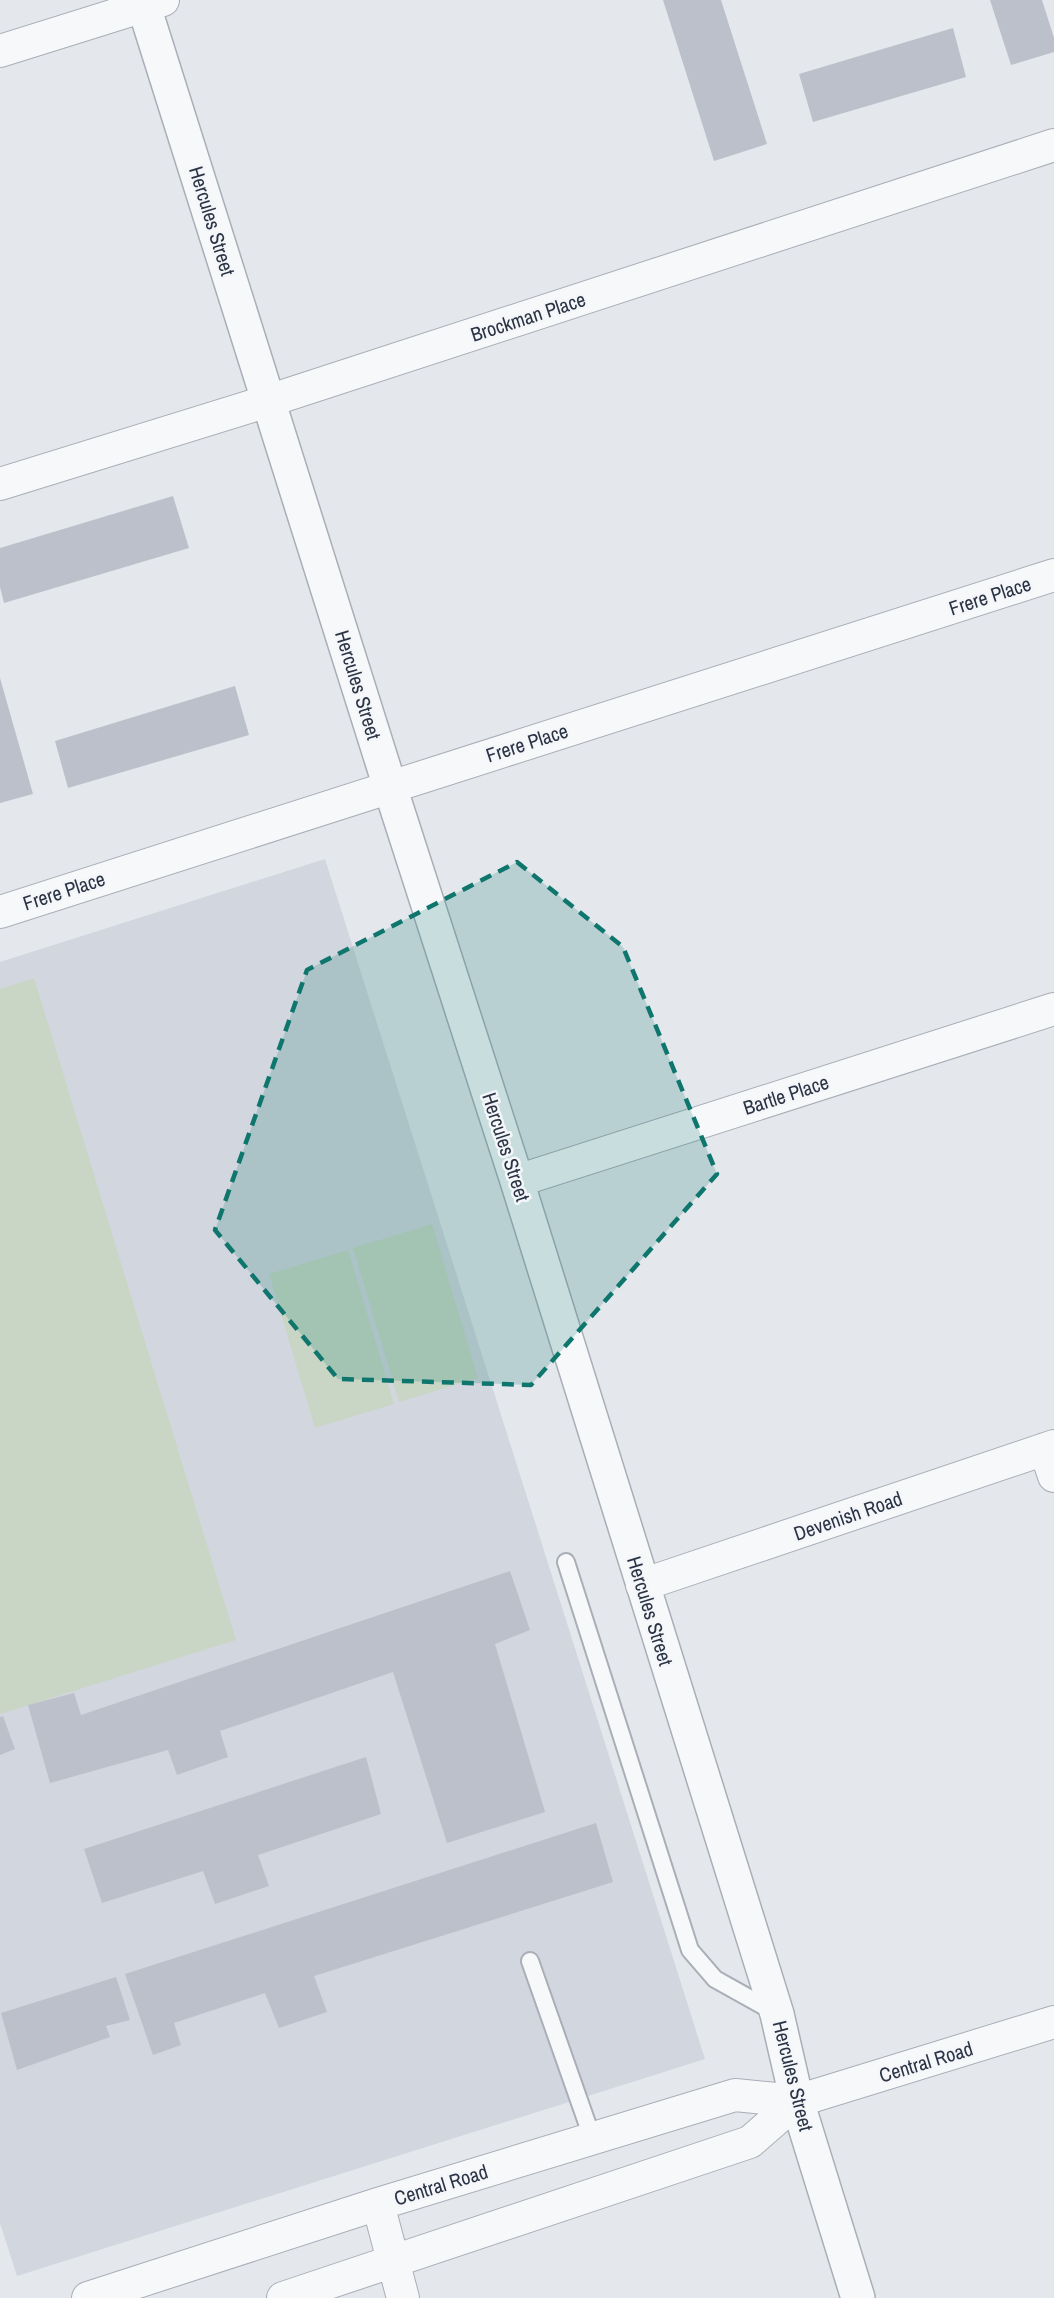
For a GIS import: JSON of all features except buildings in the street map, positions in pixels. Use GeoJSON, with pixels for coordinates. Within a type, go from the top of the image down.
{"type":"FeatureCollection","features":[{"type":"Feature","properties":{"kind":"street"},"geometry":{"type":"LineString","coordinates":[[0,51],[150,2]]}},
{"type":"Feature","properties":{"kind":"street","name":"Hercules Street"},"geometry":{"type":"LineString","coordinates":[[150,2],[268,401],[517,1181],[777,2014],[797,2102],[858,2298]]}},
{"type":"Feature","properties":{"kind":"street","name":"Brockman Place"},"geometry":{"type":"LineString","coordinates":[[0,484],[268,401],[1054,145]]}},
{"type":"Feature","properties":{"kind":"street","name":"Frere Place"},"geometry":{"type":"LineString","coordinates":[[0,912],[1054,576]]}},
{"type":"Feature","properties":{"kind":"street","name":"Bartle Place"},"geometry":{"type":"LineString","coordinates":[[517,1181],[1054,1009]]}},
{"type":"Feature","properties":{"kind":"street","name":"Devenish Road"},"geometry":{"type":"LineString","coordinates":[[642,1586],[1051,1457]]}},
{"type":"Feature","properties":{"kind":"street","name":"Central Road"},"geometry":{"type":"LineString","coordinates":[[88,2298],[378,2204],[735,2096],[797,2102],[1054,2022]]}},
{"type":"Feature","properties":{"kind":"street","name":"Central Road"},"geometry":{"type":"LineString","coordinates":[[282,2298],[393,2263],[750,2142],[797,2102]]}},
{"type":"Feature","properties":{"kind":"street"},"geometry":{"type":"LineString","coordinates":[[378,2204],[403,2298]]}},
{"type":"Feature","properties":{"kind":"lane"},"geometry":{"type":"LineString","coordinates":[[566,1562],[690,1950],[715,1979],[777,2014]]}},
{"type":"Feature","properties":{"kind":"lane"},"geometry":{"type":"LineString","coordinates":[[530,1961],[592,2140]]}},
{"type":"Feature","properties":{"kind":"highlighted area"},"geometry":{"type":"Polygon","coordinates":[[[517,862],[623,947],[717,1174],[531,1385],[338,1379],[215,1230],[307,970],[517,862]]]}},
{"type":"Feature","properties":{"kind":"shaded area"},"geometry":{"type":"Polygon","coordinates":[[[325,859],[705,2059],[17,2276],[0,2223],[0,962],[325,859]]]}},
{"type":"Feature","properties":{"kind":"green space"},"geometry":{"type":"Polygon","coordinates":[[[34,978],[236,1640],[0,1714],[0,989],[34,978]]]}},
{"type":"Feature","properties":{"kind":"green space"},"geometry":{"type":"Polygon","coordinates":[[[432,1224],[478,1378],[399,1402],[353,1248],[432,1224]]]}},
{"type":"Feature","properties":{"kind":"green space"},"geometry":{"type":"Polygon","coordinates":[[[348,1250],[394,1404],[315,1428],[269,1274],[348,1250]]]}}]}
